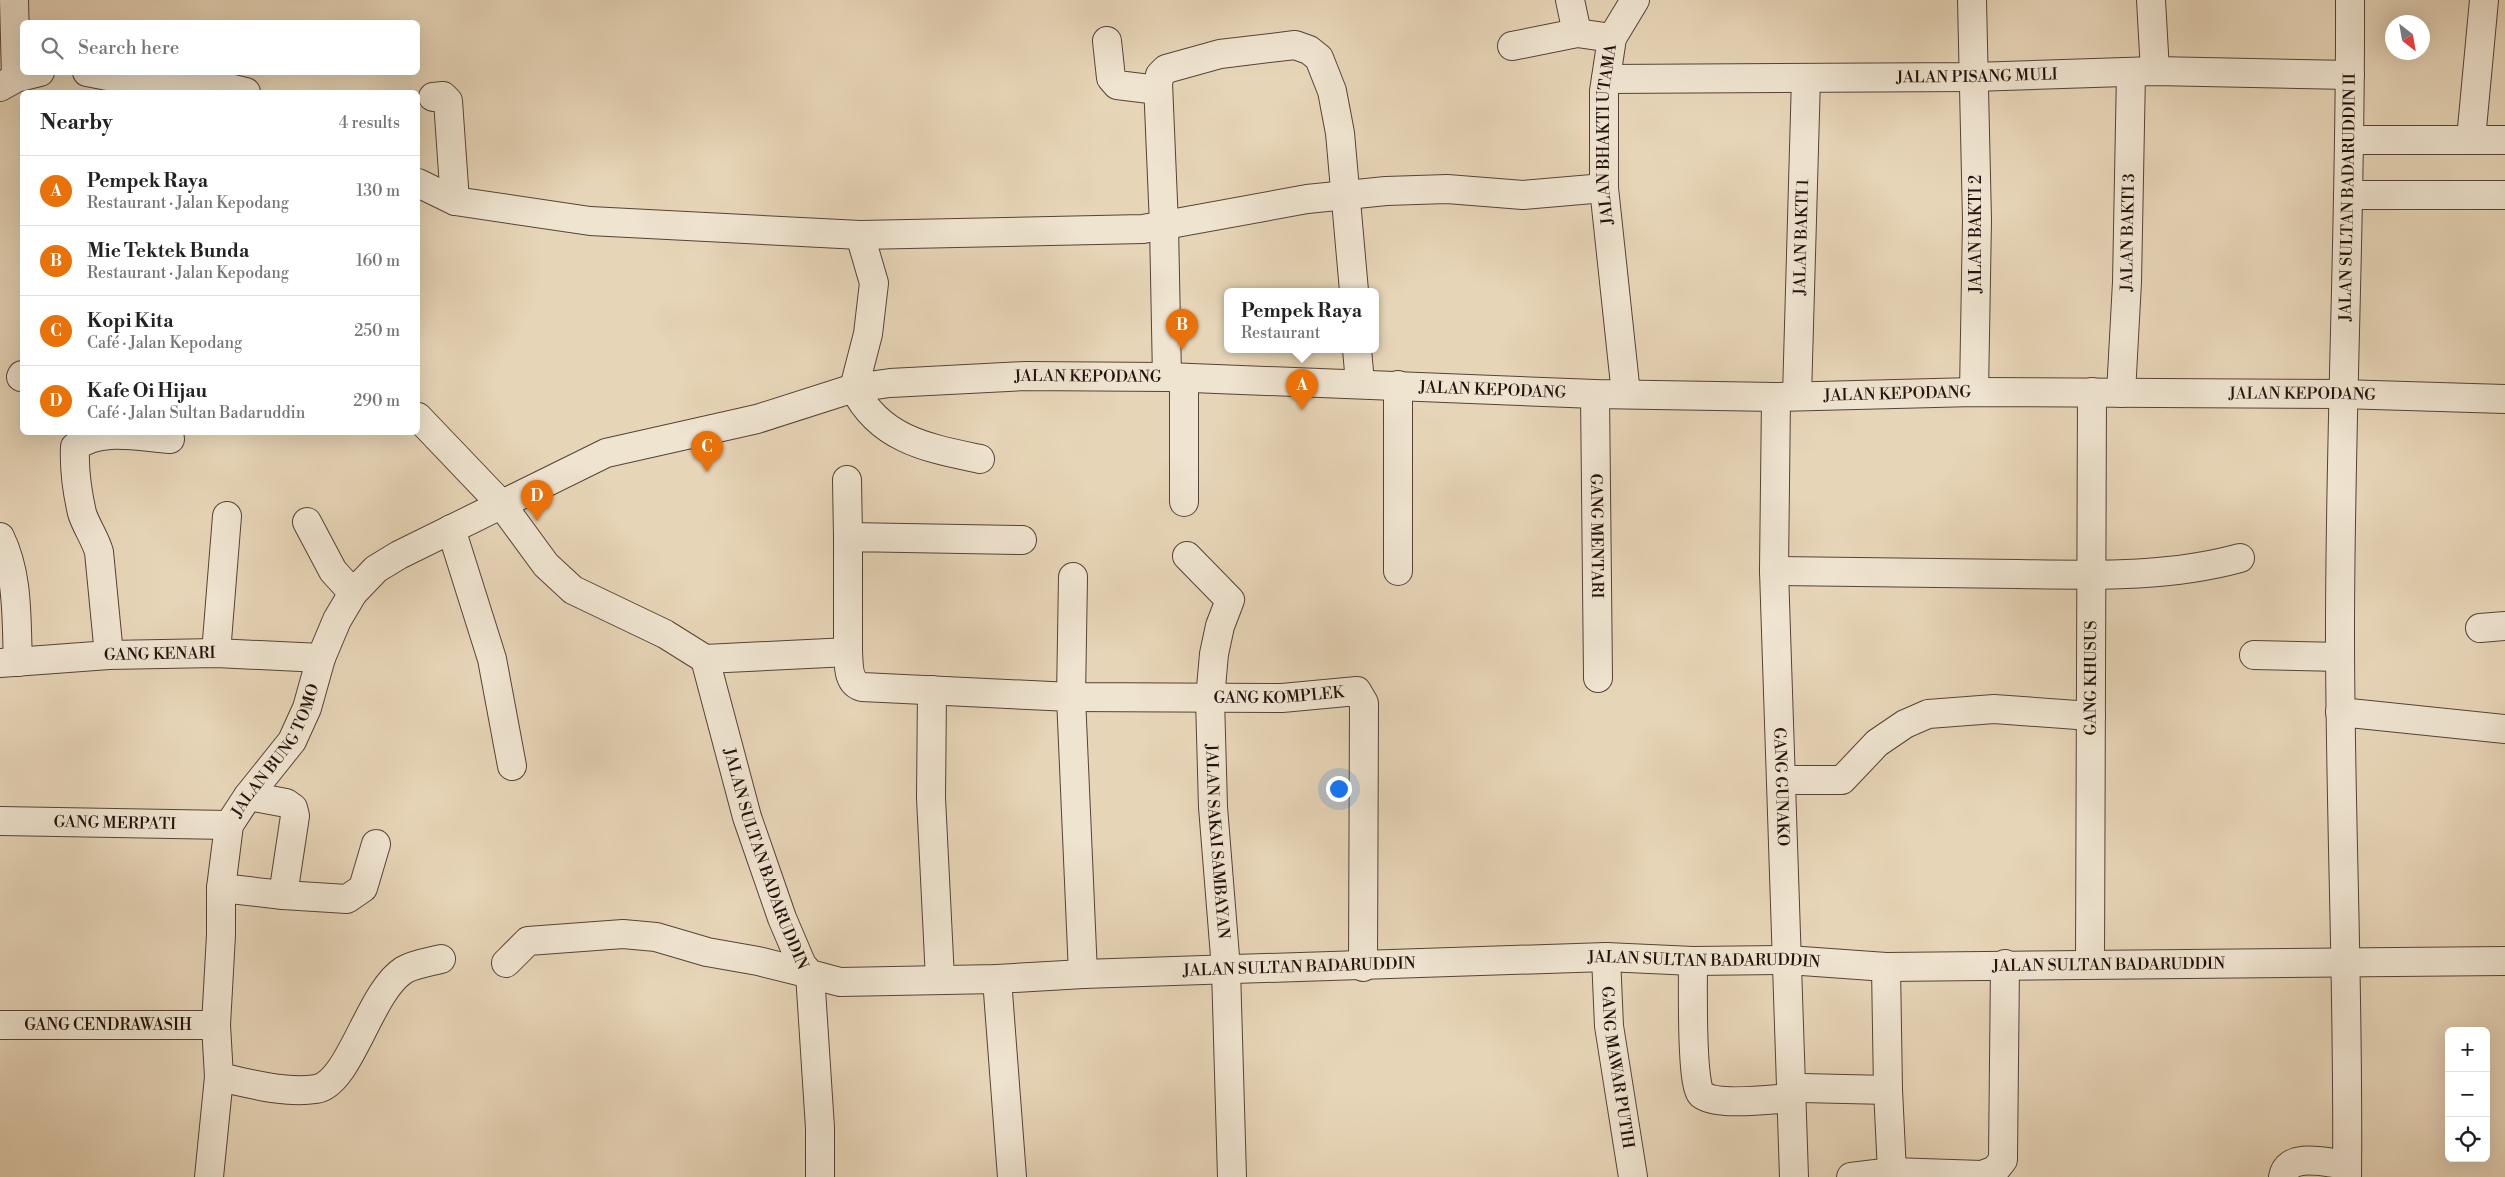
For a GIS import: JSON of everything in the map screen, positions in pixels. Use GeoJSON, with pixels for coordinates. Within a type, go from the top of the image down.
{"type":"FeatureCollection","features":[{"type":"Feature","properties":{"kind":"street"},"geometry":{"type":"LineString","coordinates":[[14,0],[19,79]]}},
{"type":"Feature","properties":{"kind":"street"},"geometry":{"type":"LineString","coordinates":[[1570,0],[1577,33]]}},
{"type":"Feature","properties":{"kind":"street","name":"JALAN BHAKTI UTAMA"},"geometry":{"type":"LineString","coordinates":[[1626,394],[1604,188],[1604,91],[1612,38],[1635,0]]}},
{"type":"Feature","properties":{"kind":"street","name":"JALAN BAKTI 2"},"geometry":{"type":"LineString","coordinates":[[1972,0],[1977,220],[1974,392]]}},
{"type":"Feature","properties":{"kind":"street","name":"JALAN BAKTI 3"},"geometry":{"type":"LineString","coordinates":[[2121,393],[2127,282],[2143,71],[2151,0]]}},
{"type":"Feature","properties":{"kind":"street","name":"JALAN SULTAN BADARUDDIN II"},"geometry":{"type":"LineString","coordinates":[[2347,1171],[2347,963],[2340,657],[2342,394],[2348,195],[2350,0]]}},
{"type":"Feature","properties":{"kind":"street"},"geometry":{"type":"LineString","coordinates":[[2471,139],[2484,0]]}},
{"type":"Feature","properties":{"kind":"street"},"geometry":{"type":"LineString","coordinates":[[1512,46],[1577,33],[1612,38]]}},
{"type":"Feature","properties":{"kind":"street"},"geometry":{"type":"LineString","coordinates":[[1106,41],[1111,78],[1118,85],[1158,90]]}},
{"type":"Feature","properties":{"kind":"street"},"geometry":{"type":"LineString","coordinates":[[1184,502],[1164,224],[1158,90],[1160,75],[1166,70],[1220,54],[1295,45],[1309,50],[1320,58],[1332,91],[1347,195],[1354,288]]}},
{"type":"Feature","properties":{"kind":"street","name":"JALAN PISANG MULI"},"geometry":{"type":"LineString","coordinates":[[1606,79],[1974,77],[2143,71],[2350,75]]}},
{"type":"Feature","properties":{"kind":"street"},"geometry":{"type":"LineString","coordinates":[[97,75],[133,86],[205,82],[238,90]]}},
{"type":"Feature","properties":{"kind":"street","name":"JALAN BAKTI 1"},"geometry":{"type":"LineString","coordinates":[[1787,397],[1806,78]]}},
{"type":"Feature","properties":{"kind":"street"},"geometry":{"type":"LineString","coordinates":[[433,97],[446,98],[450,108],[455,201]]}},
{"type":"Feature","properties":{"kind":"street"},"geometry":{"type":"LineString","coordinates":[[2349,140],[2505,140]]}},
{"type":"Feature","properties":{"kind":"street"},"geometry":{"type":"LineString","coordinates":[[420,184],[455,201],[590,221],[860,236],[1143,229],[1307,199],[1347,195],[1446,189],[1523,195],[1604,188]]}},
{"type":"Feature","properties":{"kind":"street"},"geometry":{"type":"LineString","coordinates":[[2348,195],[2505,195]]}},
{"type":"Feature","properties":{"kind":"street"},"geometry":{"type":"LineString","coordinates":[[860,236],[874,284],[868,334],[854,388],[878,421],[898,436],[936,450],[980,458]]}},
{"type":"Feature","properties":{"kind":"street"},"geometry":{"type":"LineString","coordinates":[[1358,353],[1360,383]]}},
{"type":"Feature","properties":{"kind":"street","name":"JALAN KEPODANG"},"geometry":{"type":"LineString","coordinates":[[502,505],[606,453],[758,419],[854,388],[890,383],[1025,376],[1360,383],[1594,394],[1787,397],[1974,392],[2092,392],[2342,394],[2505,399]]}},
{"type":"Feature","properties":{"kind":"street"},"geometry":{"type":"LineString","coordinates":[[1398,385],[1398,570]]}},
{"type":"Feature","properties":{"kind":"street","name":"GANG KHUSUS"},"geometry":{"type":"LineString","coordinates":[[2090,963],[2092,392]]}},
{"type":"Feature","properties":{"kind":"street","name":"GANG MENTARI"},"geometry":{"type":"LineString","coordinates":[[1594,394],[1598,678]]}},
{"type":"Feature","properties":{"kind":"street","name":"GANG GUNAKO"},"geometry":{"type":"LineString","coordinates":[[1787,397],[1774,571],[1788,960],[1797,1093],[1794,1177]]}},
{"type":"Feature","properties":{"kind":"street"},"geometry":{"type":"LineString","coordinates":[[420,419],[502,505],[546,566],[574,590],[687,645],[705,659],[848,652]]}},
{"type":"Feature","properties":{"kind":"street"},"geometry":{"type":"LineString","coordinates":[[109,655],[99,552],[94,536],[83,514],[74,465],[74,447],[83,440],[102,435],[170,439]]}},
{"type":"Feature","properties":{"kind":"street","name":"GANG KOMPLEK"},"geometry":{"type":"LineString","coordinates":[[847,480],[848,652],[850,676],[858,686],[1071,697],[1210,699],[1282,698],[1356,691],[1364,700],[1363,966]]}},
{"type":"Feature","properties":{"kind":"street","name":"JALAN BUNG TOMO"},"geometry":{"type":"LineString","coordinates":[[209,1177],[218,1077],[216,1025],[221,935],[221,888],[229,825],[248,796],[292,740],[307,708],[321,658],[337,620],[353,593],[376,569],[399,554],[502,505]]}},
{"type":"Feature","properties":{"kind":"street"},"geometry":{"type":"LineString","coordinates":[[216,653],[227,516]]}},
{"type":"Feature","properties":{"kind":"street"},"geometry":{"type":"LineString","coordinates":[[307,522],[332,571],[353,593]]}},
{"type":"Feature","properties":{"kind":"street"},"geometry":{"type":"LineString","coordinates":[[451,529],[492,659],[512,766]]}},
{"type":"Feature","properties":{"kind":"street"},"geometry":{"type":"LineString","coordinates":[[0,537],[8,552],[15,580],[9,662]]}},
{"type":"Feature","properties":{"kind":"street"},"geometry":{"type":"LineString","coordinates":[[848,537],[1022,540]]}},
{"type":"Feature","properties":{"kind":"street","name":"JALAN SAKAI SAMBAYAN"},"geometry":{"type":"LineString","coordinates":[[1188,556],[1230,600],[1220,626],[1214,654],[1210,699],[1213,807],[1226,970],[1232,1177]]}},
{"type":"Feature","properties":{"kind":"street"},"geometry":{"type":"LineString","coordinates":[[1774,571],[2090,575],[2160,573],[2218,564],[2240,558]]}},
{"type":"Feature","properties":{"kind":"street"},"geometry":{"type":"LineString","coordinates":[[1072,577],[1071,697],[1083,974]]}},
{"type":"Feature","properties":{"kind":"street","name":"GANG KENARI"},"geometry":{"type":"LineString","coordinates":[[9,662],[109,655],[216,653],[321,658]]}},
{"type":"Feature","properties":{"kind":"street"},"geometry":{"type":"LineString","coordinates":[[2254,655],[2340,657]]}},
{"type":"Feature","properties":{"kind":"street","name":"JALAN SULTAN BADARUDDIN"},"geometry":{"type":"LineString","coordinates":[[705,659],[747,817],[782,918],[802,965],[810,974],[840,982],[997,979],[1083,974],[1132,974],[1606,957],[1694,961],[1788,960],[1886,967],[2090,963],[2505,961]]}},
{"type":"Feature","properties":{"kind":"street"},"geometry":{"type":"LineString","coordinates":[[932,690],[930,798],[940,979]]}},
{"type":"Feature","properties":{"kind":"street"},"geometry":{"type":"LineString","coordinates":[[1781,780],[1842,780],[1877,743],[1905,724],[1928,714],[1994,708],[2091,716]]}},
{"type":"Feature","properties":{"kind":"street"},"geometry":{"type":"LineString","coordinates":[[2340,712],[2505,729]]}},
{"type":"Feature","properties":{"kind":"street"},"geometry":{"type":"LineString","coordinates":[[248,796],[286,804],[292,808],[295,816],[283,896]]}},
{"type":"Feature","properties":{"kind":"street","name":"GANG MERPATI"},"geometry":{"type":"LineString","coordinates":[[0,821],[229,825]]}},
{"type":"Feature","properties":{"kind":"street"},"geometry":{"type":"LineString","coordinates":[[221,888],[283,896],[347,899],[356,895],[363,888],[376,844]]}},
{"type":"Feature","properties":{"kind":"street"},"geometry":{"type":"LineString","coordinates":[[506,963],[528,941],[623,934],[656,937],[707,952],[758,961],[810,974],[820,1128],[820,1177]]}},
{"type":"Feature","properties":{"kind":"street","name":"GANG MAWAR PUTIH"},"geometry":{"type":"LineString","coordinates":[[1606,957],[1609,1026],[1633,1177]]}},
{"type":"Feature","properties":{"kind":"street"},"geometry":{"type":"LineString","coordinates":[[218,1077],[275,1088],[318,1089],[337,1078],[347,1064],[353,1045],[394,978],[405,969],[441,959]]}},
{"type":"Feature","properties":{"kind":"street"},"geometry":{"type":"LineString","coordinates":[[1694,961],[1695,1067],[1697,1085],[1701,1094],[1712,1099],[1729,1101],[1797,1093],[1888,1090]]}},
{"type":"Feature","properties":{"kind":"street"},"geometry":{"type":"LineString","coordinates":[[1850,1177],[1892,1172],[1982,1175],[1995,1170],[2003,1160],[2005,964]]}},
{"type":"Feature","properties":{"kind":"street"},"geometry":{"type":"LineString","coordinates":[[1886,967],[1888,1090],[1892,1172]]}},
{"type":"Feature","properties":{"kind":"street"},"geometry":{"type":"LineString","coordinates":[[997,979],[1012,1177]]}},
{"type":"Feature","properties":{"kind":"street","name":"GANG CENDRAWASIH"},"geometry":{"type":"LineString","coordinates":[[0,1025],[216,1025]]}},
{"type":"Feature","properties":{"kind":"street"},"geometry":{"type":"LineString","coordinates":[[2283,1177],[2288,1166],[2296,1162],[2347,1171]]}},
{"type":"Feature","properties":{"kind":"place","name":"Mie Tektek Bunda"},"geometry":{"type":"Point","coordinates":[1182,350]}},
{"type":"Feature","properties":{"kind":"place","name":"Pempek Raya"},"geometry":{"type":"Point","coordinates":[1302,410]}},
{"type":"Feature","properties":{"kind":"place","name":"Kopi Kita"},"geometry":{"type":"Point","coordinates":[707,472]}},
{"type":"Feature","properties":{"kind":"place","name":"Kafe Oi Hijau"},"geometry":{"type":"Point","coordinates":[537,521]}}]}
